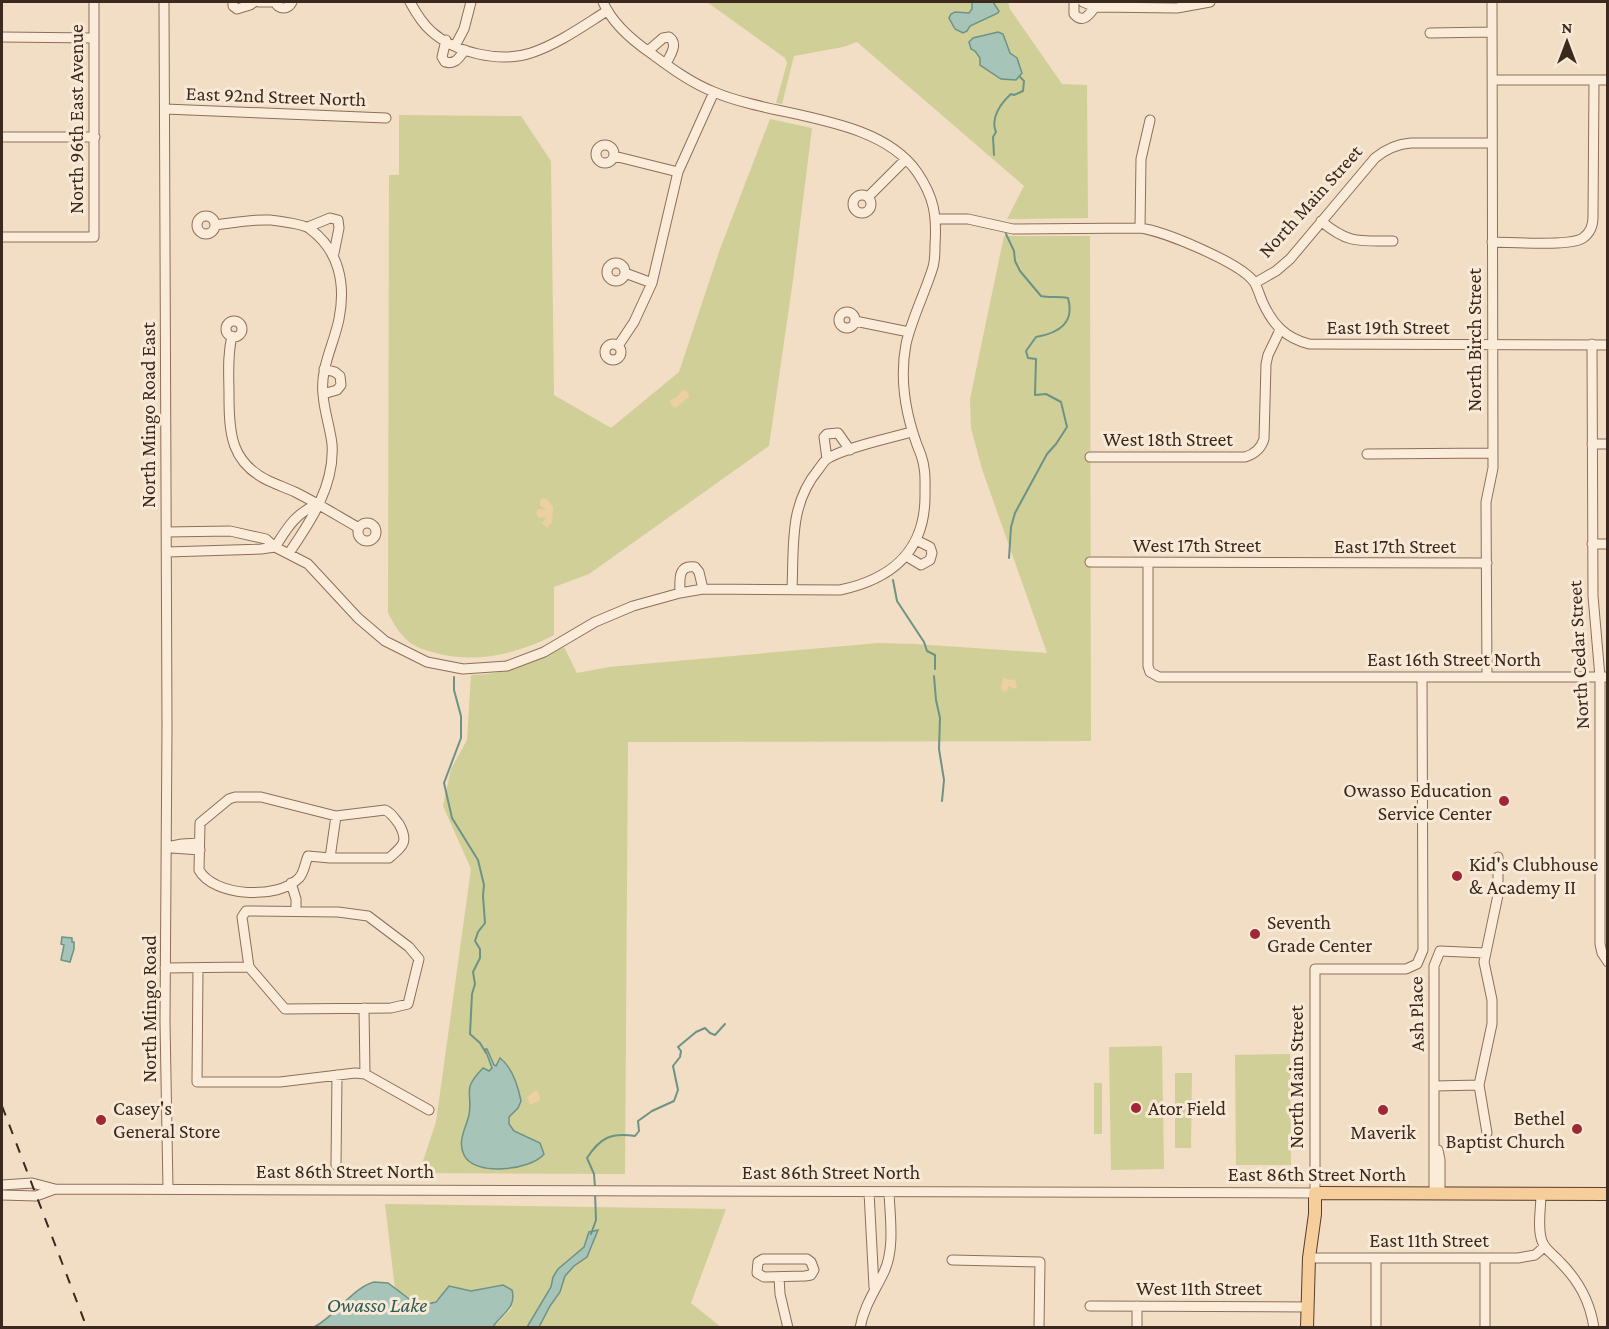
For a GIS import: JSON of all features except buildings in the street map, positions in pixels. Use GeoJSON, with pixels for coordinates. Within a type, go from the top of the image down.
{"type":"FeatureCollection","features":[{"type":"Feature","properties":{"kind":"main road","name":"East 86th Street North"},"geometry":{"type":"LineString","coordinates":[[1315,1193],[1608,1194]]}},
{"type":"Feature","properties":{"kind":"main road","name":"North Main Street"},"geometry":{"type":"LineString","coordinates":[[1307,1328],[1309,1258],[1315,1214],[1315,1193]]}},
{"type":"Feature","properties":{"kind":"street","name":"North 96th East Avenue"},"geometry":{"type":"LineString","coordinates":[[2,237],[94,237],[94,2]]}},
{"type":"Feature","properties":{"kind":"street","name":"North Mingo Road East"},"geometry":{"type":"LineString","coordinates":[[164,2],[167,829]]}},
{"type":"Feature","properties":{"kind":"street"},"geometry":{"type":"LineString","coordinates":[[232,2],[237,9],[254,2]]}},
{"type":"Feature","properties":{"kind":"street"},"geometry":{"type":"LineString","coordinates":[[259,2],[275,2],[283,8],[292,2]]}},
{"type":"Feature","properties":{"kind":"street"},"geometry":{"type":"LineString","coordinates":[[166,532],[242,532],[266,539],[275,547],[308,564],[358,618],[385,641],[427,662],[463,669],[507,666],[544,652],[595,622],[633,606],[680,593],[703,589],[840,590],[862,585],[898,565],[916,540],[925,516],[925,467],[911,432],[904,392],[904,361],[909,332],[934,264],[937,219],[929,193],[906,159],[886,142],[868,134],[779,112],[714,92],[666,64],[633,41],[605,6],[570,34],[530,54],[503,57],[474,54],[446,40],[433,32],[418,16],[410,2]]}},
{"type":"Feature","properties":{"kind":"street"},"geometry":{"type":"LineString","coordinates":[[446,40],[442,57],[445,62],[451,64],[456,62],[471,2]]}},
{"type":"Feature","properties":{"kind":"street"},"geometry":{"type":"LineString","coordinates":[[1074,2],[1074,14],[1077,18],[1083,19],[1095,8]]}},
{"type":"Feature","properties":{"kind":"street"},"geometry":{"type":"LineString","coordinates":[[1083,2],[1095,8],[1150,4],[1177,8],[1210,2]]}},
{"type":"Feature","properties":{"kind":"street","name":"North Birch Street"},"geometry":{"type":"LineString","coordinates":[[1487,677],[1486,502],[1493,468],[1492,2]]}},
{"type":"Feature","properties":{"kind":"street"},"geometry":{"type":"LineString","coordinates":[[1430,33],[1492,32]]}},
{"type":"Feature","properties":{"kind":"street"},"geometry":{"type":"LineString","coordinates":[[648,51],[663,38],[669,37],[675,45],[666,64]]}},
{"type":"Feature","properties":{"kind":"street"},"geometry":{"type":"LineString","coordinates":[[2,38],[94,38]]}},
{"type":"Feature","properties":{"kind":"street"},"geometry":{"type":"LineString","coordinates":[[1492,80],[1608,80]]}},
{"type":"Feature","properties":{"kind":"street"},"geometry":{"type":"LineString","coordinates":[[1492,242],[1569,243],[1586,235],[1591,228],[1594,80]]}},
{"type":"Feature","properties":{"kind":"street"},"geometry":{"type":"LineString","coordinates":[[618,346],[634,322],[652,283],[678,172],[714,92]]}},
{"type":"Feature","properties":{"kind":"street","name":"East 92nd Street North"},"geometry":{"type":"LineString","coordinates":[[165,109],[386,118]]}},
{"type":"Feature","properties":{"kind":"street"},"geometry":{"type":"LineString","coordinates":[[1140,228],[1141,159],[1150,120]]}},
{"type":"Feature","properties":{"kind":"street"},"geometry":{"type":"LineString","coordinates":[[2,137],[95,137]]}},
{"type":"Feature","properties":{"kind":"street","name":"North Main Street"},"geometry":{"type":"LineString","coordinates":[[1255,283],[1284,265],[1375,158],[1395,146],[1411,143],[1492,143]]}},
{"type":"Feature","properties":{"kind":"street"},"geometry":{"type":"LineString","coordinates":[[614,156],[678,172]]}},
{"type":"Feature","properties":{"kind":"street"},"geometry":{"type":"LineString","coordinates":[[868,197],[906,159]]}},
{"type":"Feature","properties":{"kind":"street"},"geometry":{"type":"LineString","coordinates":[[215,225],[269,220],[308,227],[330,218],[338,220],[339,228],[334,254]]}},
{"type":"Feature","properties":{"kind":"street"},"geometry":{"type":"LineString","coordinates":[[937,219],[968,219],[1013,229],[1140,228],[1172,236],[1234,266],[1255,283],[1269,316],[1280,330]]}},
{"type":"Feature","properties":{"kind":"street"},"geometry":{"type":"LineString","coordinates":[[1321,221],[1337,235],[1350,239],[1393,240]]}},
{"type":"Feature","properties":{"kind":"street"},"geometry":{"type":"LineString","coordinates":[[289,553],[314,517],[317,504],[328,484],[333,458],[322,382],[338,325],[342,299],[340,272],[334,254],[308,227]]}},
{"type":"Feature","properties":{"kind":"street"},"geometry":{"type":"LineString","coordinates":[[625,273],[652,283]]}},
{"type":"Feature","properties":{"kind":"street"},"geometry":{"type":"LineString","coordinates":[[855,321],[909,332]]}},
{"type":"Feature","properties":{"kind":"street","name":"East 19th Street"},"geometry":{"type":"LineString","coordinates":[[1280,330],[1294,340],[1309,344],[1608,345]]}},
{"type":"Feature","properties":{"kind":"street","name":"West 18th Street"},"geometry":{"type":"LineString","coordinates":[[1090,457],[1245,457],[1257,451],[1264,440],[1266,364],[1280,330]]}},
{"type":"Feature","properties":{"kind":"street"},"geometry":{"type":"LineString","coordinates":[[232,336],[229,350],[229,425],[235,449],[242,460],[253,471],[359,528]]}},
{"type":"Feature","properties":{"kind":"street","name":"North Cedar Street"},"geometry":{"type":"LineString","coordinates":[[1592,344],[1593,611],[1604,677],[1604,916],[1600,944],[1602,953],[1608,962]]}},
{"type":"Feature","properties":{"kind":"street"},"geometry":{"type":"LineString","coordinates":[[323,394],[338,390],[342,382],[338,374],[324,369]]}},
{"type":"Feature","properties":{"kind":"street"},"geometry":{"type":"LineString","coordinates":[[792,589],[795,516],[802,494],[814,475],[827,459],[911,432]]}},
{"type":"Feature","properties":{"kind":"street"},"geometry":{"type":"LineString","coordinates":[[827,459],[824,437],[827,434],[838,433],[850,450]]}},
{"type":"Feature","properties":{"kind":"street"},"geometry":{"type":"LineString","coordinates":[[1592,444],[1608,444]]}},
{"type":"Feature","properties":{"kind":"street"},"geometry":{"type":"LineString","coordinates":[[1367,454],[1493,453]]}},
{"type":"Feature","properties":{"kind":"street"},"geometry":{"type":"LineString","coordinates":[[167,552],[275,547],[292,521],[301,512],[317,504]]}},
{"type":"Feature","properties":{"kind":"street"},"geometry":{"type":"LineString","coordinates":[[906,556],[921,565],[930,560],[932,553],[930,546],[916,540]]}},
{"type":"Feature","properties":{"kind":"street"},"geometry":{"type":"LineString","coordinates":[[1593,544],[1608,544]]}},
{"type":"Feature","properties":{"kind":"street","name":"West 17th Street"},"geometry":{"type":"LineString","coordinates":[[1090,562],[1303,564]]}},
{"type":"Feature","properties":{"kind":"street","name":"East 16th Street North"},"geometry":{"type":"LineString","coordinates":[[1148,563],[1148,666],[1150,672],[1159,676],[1604,677]]}},
{"type":"Feature","properties":{"kind":"street","name":"East 17th Street"},"geometry":{"type":"LineString","coordinates":[[1303,564],[1487,563]]}},
{"type":"Feature","properties":{"kind":"street"},"geometry":{"type":"LineString","coordinates":[[680,593],[680,572],[689,566],[695,567],[699,572],[703,589]]}},
{"type":"Feature","properties":{"kind":"street","name":"North Main Street"},"geometry":{"type":"LineString","coordinates":[[1315,1193],[1315,969],[1406,969],[1417,964],[1422,956],[1422,677]]}},
{"type":"Feature","properties":{"kind":"street"},"geometry":{"type":"LineString","coordinates":[[234,797],[261,797],[336,816],[385,810],[392,813],[405,839],[401,848],[389,858],[308,856],[298,880],[274,891],[228,890],[202,875],[199,870],[200,847],[200,823],[234,797]]}},
{"type":"Feature","properties":{"kind":"street"},"geometry":{"type":"LineString","coordinates":[[330,858],[336,816]]}},
{"type":"Feature","properties":{"kind":"street","name":"North Mingo Road"},"geometry":{"type":"LineString","coordinates":[[167,829],[165,968],[168,1190]]}},
{"type":"Feature","properties":{"kind":"street"},"geometry":{"type":"LineString","coordinates":[[166,847],[182,844],[200,847]]}},
{"type":"Feature","properties":{"kind":"street"},"geometry":{"type":"LineString","coordinates":[[1487,1133],[1479,1085],[1492,1024],[1492,1000],[1484,958],[1498,896],[1498,857]]}},
{"type":"Feature","properties":{"kind":"street"},"geometry":{"type":"LineString","coordinates":[[291,883],[296,898],[296,911]]}},
{"type":"Feature","properties":{"kind":"street"},"geometry":{"type":"LineString","coordinates":[[246,911],[296,911],[338,912],[368,916],[409,947],[419,959],[408,1005],[391,1008],[285,1010],[249,967],[242,917],[246,911]]}},
{"type":"Feature","properties":{"kind":"street","name":"Ash Place"},"geometry":{"type":"LineString","coordinates":[[1437,1193],[1434,1139],[1434,966],[1440,951],[1484,958]]}},
{"type":"Feature","properties":{"kind":"street"},"geometry":{"type":"LineString","coordinates":[[165,968],[249,967]]}},
{"type":"Feature","properties":{"kind":"street"},"geometry":{"type":"LineString","coordinates":[[198,969],[197,1082],[280,1082],[365,1074],[429,1110]]}},
{"type":"Feature","properties":{"kind":"street"},"geometry":{"type":"LineString","coordinates":[[364,1008],[365,1074]]}},
{"type":"Feature","properties":{"kind":"street"},"geometry":{"type":"LineString","coordinates":[[336,1165],[337,1075]]}},
{"type":"Feature","properties":{"kind":"street"},"geometry":{"type":"LineString","coordinates":[[1435,1086],[1479,1085]]}},
{"type":"Feature","properties":{"kind":"street","name":"East 86th Street North"},"geometry":{"type":"LineString","coordinates":[[2,1185],[32,1183],[55,1190],[1315,1193]]}},
{"type":"Feature","properties":{"kind":"street","name":"East 86th Street North"},"geometry":{"type":"LineString","coordinates":[[2,1195],[36,1196],[55,1190]]}},
{"type":"Feature","properties":{"kind":"street"},"geometry":{"type":"LineString","coordinates":[[869,1192],[874,1287]]}},
{"type":"Feature","properties":{"kind":"street"},"geometry":{"type":"LineString","coordinates":[[860,1328],[862,1316],[874,1287],[885,1271],[889,1255],[889,1192]]}},
{"type":"Feature","properties":{"kind":"street"},"geometry":{"type":"LineString","coordinates":[[1541,1194],[1540,1232],[1544,1247],[1560,1262],[1583,1291],[1590,1305],[1594,1328]]}},
{"type":"Feature","properties":{"kind":"street","name":"East 11th Street"},"geometry":{"type":"LineString","coordinates":[[1309,1258],[1526,1257],[1535,1255],[1544,1247]]}},
{"type":"Feature","properties":{"kind":"street"},"geometry":{"type":"LineString","coordinates":[[1376,1258],[1376,1328]]}},
{"type":"Feature","properties":{"kind":"street"},"geometry":{"type":"LineString","coordinates":[[1485,1258],[1485,1328]]}},
{"type":"Feature","properties":{"kind":"street"},"geometry":{"type":"LineString","coordinates":[[763,1259],[807,1259],[814,1270],[811,1275],[779,1277],[764,1277],[757,1273],[758,1262],[763,1259]]}},
{"type":"Feature","properties":{"kind":"street"},"geometry":{"type":"LineString","coordinates":[[952,1260],[1040,1262],[1039,1328]]}},
{"type":"Feature","properties":{"kind":"street"},"geometry":{"type":"LineString","coordinates":[[779,1277],[780,1294],[788,1328]]}},
{"type":"Feature","properties":{"kind":"street","name":"West 11th Street"},"geometry":{"type":"LineString","coordinates":[[1090,1306],[1307,1307]]}},
{"type":"Feature","properties":{"kind":"street"},"geometry":{"type":"LineString","coordinates":[[1137,1306],[1137,1328]]}},
{"type":"Feature","properties":{"kind":"shaded area"},"geometry":{"type":"Polygon","coordinates":[[[707,2],[1008,2],[1010,9],[1062,84],[1087,85],[1088,218],[1007,219],[1024,186],[857,42],[843,47],[794,56],[782,104],[776,103],[787,63],[785,58],[707,2]]]}},
{"type":"Feature","properties":{"kind":"shaded area"},"geometry":{"type":"Polygon","coordinates":[[[399,115],[521,116],[551,161],[554,395],[611,428],[679,372],[720,249],[770,119],[812,128],[769,446],[589,574],[554,587],[554,635],[526,647],[496,655],[466,658],[422,649],[406,639],[388,613],[389,175],[399,175],[399,115]]]}},
{"type":"Feature","properties":{"kind":"shaded area"},"geometry":{"type":"Polygon","coordinates":[[[1004,236],[1090,236],[1091,741],[628,742],[625,1174],[419,1173],[436,1122],[471,869],[443,806],[451,769],[467,740],[471,675],[519,667],[564,647],[577,673],[609,667],[878,643],[1047,653],[982,469],[971,428],[970,399],[1004,236]]]}},
{"type":"Feature","properties":{"kind":"shaded area","name":"Ator Field"},"geometry":{"type":"Polygon","coordinates":[[[1162,1046],[1164,1169],[1111,1170],[1109,1047],[1162,1046]]]}},
{"type":"Feature","properties":{"kind":"shaded area"},"geometry":{"type":"Polygon","coordinates":[[[1290,1054],[1291,1165],[1236,1165],[1235,1055],[1290,1054]]]}},
{"type":"Feature","properties":{"kind":"shaded area"},"geometry":{"type":"Polygon","coordinates":[[[1175,1073],[1192,1073],[1191,1148],[1175,1148],[1175,1073]]]}},
{"type":"Feature","properties":{"kind":"shaded area"},"geometry":{"type":"Polygon","coordinates":[[[1094,1083],[1102,1083],[1102,1134],[1094,1134],[1094,1083]]]}},
{"type":"Feature","properties":{"kind":"shaded area"},"geometry":{"type":"Polygon","coordinates":[[[385,1204],[726,1209],[691,1303],[721,1327],[539,1327],[560,1292],[565,1276],[587,1257],[598,1231],[589,1232],[584,1247],[566,1261],[553,1277],[551,1287],[527,1327],[493,1327],[512,1308],[494,1286],[471,1291],[449,1286],[434,1302],[423,1305],[395,1289],[385,1204]]]}},
{"type":"Feature","properties":{"kind":"sand"},"geometry":{"type":"Polygon","coordinates":[[[683,390],[688,392],[689,397],[675,408],[670,400],[677,397],[683,390]]]}},
{"type":"Feature","properties":{"kind":"sand"},"geometry":{"type":"Polygon","coordinates":[[[547,499],[553,507],[552,523],[547,528],[542,523],[547,517],[539,518],[536,514],[538,509],[546,510],[540,505],[540,500],[547,499]]]}},
{"type":"Feature","properties":{"kind":"sand"},"geometry":{"type":"Polygon","coordinates":[[[1003,677],[1009,680],[1015,679],[1017,687],[1014,689],[1009,686],[1006,692],[1001,690],[1003,677]]]}},
{"type":"Feature","properties":{"kind":"sand"},"geometry":{"type":"Polygon","coordinates":[[[536,1090],[540,1100],[530,1105],[527,1097],[536,1090]]]}},
{"type":"Feature","properties":{"kind":"water"},"geometry":{"type":"Polygon","coordinates":[[[972,2],[993,2],[999,11],[970,26],[963,33],[955,29],[949,18],[955,12],[969,13],[972,9],[972,2]]]}},
{"type":"Feature","properties":{"kind":"water"},"geometry":{"type":"Polygon","coordinates":[[[998,32],[1003,34],[1010,53],[1017,58],[1022,73],[1016,80],[1001,79],[980,65],[980,58],[971,49],[969,42],[973,38],[998,32]]]}},
{"type":"Feature","properties":{"kind":"water"},"geometry":{"type":"Polygon","coordinates":[[[62,937],[72,938],[74,942],[70,962],[61,960],[64,945],[61,944],[62,937]]]}},
{"type":"Feature","properties":{"kind":"water"},"geometry":{"type":"Polygon","coordinates":[[[485,1049],[494,1065],[496,1066],[500,1058],[512,1072],[521,1101],[509,1117],[509,1124],[514,1131],[540,1143],[544,1154],[538,1160],[516,1167],[491,1169],[470,1162],[464,1155],[461,1145],[469,1115],[470,1086],[483,1068],[489,1071],[492,1068],[485,1049]]]}},
{"type":"Feature","properties":{"kind":"water"},"geometry":{"type":"Polygon","coordinates":[[[598,1230],[587,1257],[565,1276],[560,1292],[539,1327],[527,1327],[551,1287],[558,1269],[584,1247],[589,1232],[598,1230]]]}},
{"type":"Feature","properties":{"kind":"water","name":"Owasso Lake"},"geometry":{"type":"Polygon","coordinates":[[[374,1282],[388,1283],[412,1301],[423,1305],[436,1302],[449,1286],[471,1291],[503,1285],[512,1290],[513,1296],[510,1306],[493,1327],[314,1327],[330,1316],[358,1290],[374,1282]]]}},
{"type":"Feature","properties":{"kind":"waterway"},"geometry":{"type":"LineString","coordinates":[[994,155],[995,116],[1000,106],[1011,94],[1023,91],[1024,81],[1020,77]]}},
{"type":"Feature","properties":{"kind":"waterway"},"geometry":{"type":"LineString","coordinates":[[1006,234],[1020,271],[1041,296],[1068,298],[1070,307],[1067,320],[1063,325],[1052,333],[1036,337],[1026,351],[1028,358],[1036,359],[1035,395],[1046,394],[1061,402],[1067,427],[1047,454],[1015,513],[1011,527],[1009,558]]}},
{"type":"Feature","properties":{"kind":"waterway"},"geometry":{"type":"LineString","coordinates":[[893,580],[897,601],[924,642],[927,651],[935,655],[935,669]]}},
{"type":"Feature","properties":{"kind":"waterway"},"geometry":{"type":"LineString","coordinates":[[934,676],[940,718],[939,749],[944,780],[942,801]]}},
{"type":"Feature","properties":{"kind":"waterway"},"geometry":{"type":"LineString","coordinates":[[454,677],[454,690],[461,716],[461,738],[444,783],[452,818],[478,860],[484,885],[485,923],[475,941],[480,949],[480,958],[473,972],[475,984],[472,994],[470,1034],[480,1043],[486,1053]]}},
{"type":"Feature","properties":{"kind":"waterway"},"geometry":{"type":"LineString","coordinates":[[595,1187],[594,1174],[587,1158],[592,1151],[607,1138],[619,1135],[635,1136],[639,1131],[638,1121],[652,1111],[674,1101],[678,1090],[673,1066],[680,1057],[681,1051],[678,1047],[696,1032],[705,1028],[715,1035],[725,1024]]}},
{"type":"Feature","properties":{"kind":"waterway"},"geometry":{"type":"LineString","coordinates":[[591,1234],[596,1220],[595,1193]]}},
{"type":"Feature","properties":{"kind":"railway"},"geometry":{"type":"LineString","coordinates":[[2,1106],[87,1328]]}},
{"type":"Feature","properties":{"kind":"place","name":"Owasso Education Service Center"},"geometry":{"type":"Point","coordinates":[1504,801]}},
{"type":"Feature","properties":{"kind":"place","name":"Kid's Clubhouse & Academy II"},"geometry":{"type":"Point","coordinates":[1457,876]}},
{"type":"Feature","properties":{"kind":"place","name":"Seventh Grade Center"},"geometry":{"type":"Point","coordinates":[1255,934]}},
{"type":"Feature","properties":{"kind":"place","name":"Ator Field"},"geometry":{"type":"Point","coordinates":[1136,1108]}},
{"type":"Feature","properties":{"kind":"place","name":"Maverik"},"geometry":{"type":"Point","coordinates":[1383,1110]}},
{"type":"Feature","properties":{"kind":"place","name":"Casey's General Store"},"geometry":{"type":"Point","coordinates":[101,1120]}},
{"type":"Feature","properties":{"kind":"place","name":"Bethel Baptist Church"},"geometry":{"type":"Point","coordinates":[1577,1129]}}]}
